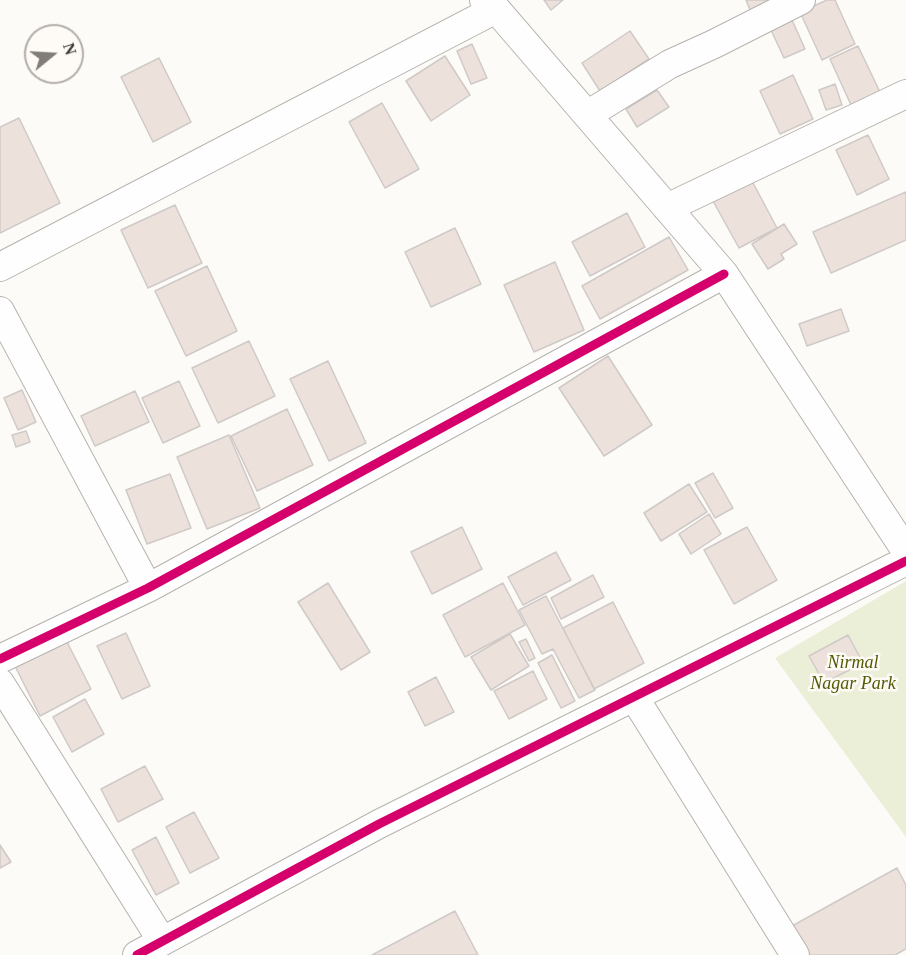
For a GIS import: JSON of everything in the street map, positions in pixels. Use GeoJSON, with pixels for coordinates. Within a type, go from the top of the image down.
{"type":"FeatureCollection","features":[{"type":"Feature","properties":{"kind":"street"},"geometry":{"type":"LineString","coordinates":[[587,115],[670,64],[801,0]]}},
{"type":"Feature","properties":{"kind":"street"},"geometry":{"type":"LineString","coordinates":[[0,267],[490,5],[724,274],[906,551]]}},
{"type":"Feature","properties":{"kind":"street"},"geometry":{"type":"LineString","coordinates":[[667,208],[906,94]]}},
{"type":"Feature","properties":{"kind":"street"},"geometry":{"type":"LineString","coordinates":[[0,659],[148,588],[724,274]]}},
{"type":"Feature","properties":{"kind":"street"},"geometry":{"type":"LineString","coordinates":[[0,311],[148,588]]}},
{"type":"Feature","properties":{"kind":"street"},"geometry":{"type":"LineString","coordinates":[[137,955],[379,824],[906,561]]}},
{"type":"Feature","properties":{"kind":"street"},"geometry":{"type":"LineString","coordinates":[[0,683],[162,941]]}},
{"type":"Feature","properties":{"kind":"street"},"geometry":{"type":"LineString","coordinates":[[634,697],[795,955]]}},
{"type":"Feature","properties":{"kind":"green space","name":"Nirmal Nagar Park"},"geometry":{"type":"Polygon","coordinates":[[[906,581],[906,837],[775,658],[906,581]]]}},
{"type":"Feature","properties":{"kind":"building"},"geometry":{"type":"Polygon","coordinates":[[[544,0],[563,0],[551,10],[544,0]]]}},
{"type":"Feature","properties":{"kind":"building"},"geometry":{"type":"Polygon","coordinates":[[[746,0],[770,0],[750,10],[746,0]]]}},
{"type":"Feature","properties":{"kind":"building"},"geometry":{"type":"Polygon","coordinates":[[[827,0],[835,0],[855,44],[822,60],[800,12],[827,0]]]}},
{"type":"Feature","properties":{"kind":"building"},"geometry":{"type":"Polygon","coordinates":[[[792,20],[805,49],[784,58],[771,30],[792,20]]]}},
{"type":"Feature","properties":{"kind":"building"},"geometry":{"type":"Polygon","coordinates":[[[630,31],[649,59],[600,91],[582,63],[630,31]]]}},
{"type":"Feature","properties":{"kind":"building"},"geometry":{"type":"Polygon","coordinates":[[[472,44],[487,78],[471,84],[457,51],[472,44]]]}},
{"type":"Feature","properties":{"kind":"building"},"geometry":{"type":"Polygon","coordinates":[[[858,46],[880,92],[851,105],[830,59],[858,46]]]}},
{"type":"Feature","properties":{"kind":"building"},"geometry":{"type":"Polygon","coordinates":[[[445,56],[470,95],[431,121],[406,81],[445,56]]]}},
{"type":"Feature","properties":{"kind":"building"},"geometry":{"type":"Polygon","coordinates":[[[159,58],[191,122],[153,142],[121,77],[159,58]]]}},
{"type":"Feature","properties":{"kind":"building"},"geometry":{"type":"Polygon","coordinates":[[[793,75],[813,119],[780,134],[760,91],[793,75]]]}},
{"type":"Feature","properties":{"kind":"building"},"geometry":{"type":"Polygon","coordinates":[[[835,84],[842,105],[826,110],[819,90],[835,84]]]}},
{"type":"Feature","properties":{"kind":"building"},"geometry":{"type":"Polygon","coordinates":[[[657,90],[669,107],[637,127],[626,109],[657,90]]]}},
{"type":"Feature","properties":{"kind":"building"},"geometry":{"type":"Polygon","coordinates":[[[382,103],[419,169],[385,188],[349,122],[382,103]]]}},
{"type":"Feature","properties":{"kind":"building"},"geometry":{"type":"Polygon","coordinates":[[[19,118],[60,203],[0,233],[0,127],[19,118]]]}},
{"type":"Feature","properties":{"kind":"building"},"geometry":{"type":"Polygon","coordinates":[[[868,135],[889,179],[857,195],[836,150],[868,135]]]}},
{"type":"Feature","properties":{"kind":"building"},"geometry":{"type":"Polygon","coordinates":[[[752,181],[777,228],[739,248],[713,201],[752,181]]]}},
{"type":"Feature","properties":{"kind":"building"},"geometry":{"type":"Polygon","coordinates":[[[906,192],[906,240],[831,273],[813,232],[906,192]]]}},
{"type":"Feature","properties":{"kind":"building"},"geometry":{"type":"Polygon","coordinates":[[[175,205],[202,263],[148,288],[121,230],[175,205]]]}},
{"type":"Feature","properties":{"kind":"building"},"geometry":{"type":"Polygon","coordinates":[[[627,213],[645,247],[590,276],[572,242],[627,213]]]}},
{"type":"Feature","properties":{"kind":"building"},"geometry":{"type":"Polygon","coordinates":[[[784,224],[797,244],[781,254],[784,259],[768,269],[752,244],[784,224]]]}},
{"type":"Feature","properties":{"kind":"building"},"geometry":{"type":"Polygon","coordinates":[[[455,228],[481,284],[431,307],[405,252],[455,228]]]}},
{"type":"Feature","properties":{"kind":"building"},"geometry":{"type":"Polygon","coordinates":[[[669,237],[688,270],[600,319],[582,286],[669,237]]]}},
{"type":"Feature","properties":{"kind":"building"},"geometry":{"type":"Polygon","coordinates":[[[555,262],[584,330],[534,352],[504,285],[555,262]]]}},
{"type":"Feature","properties":{"kind":"building"},"geometry":{"type":"Polygon","coordinates":[[[207,266],[237,331],[186,356],[155,291],[207,266]]]}},
{"type":"Feature","properties":{"kind":"building"},"geometry":{"type":"Polygon","coordinates":[[[841,309],[849,331],[807,346],[799,324],[841,309]]]}},
{"type":"Feature","properties":{"kind":"building"},"geometry":{"type":"Polygon","coordinates":[[[249,341],[275,396],[218,423],[192,368],[249,341]]]}},
{"type":"Feature","properties":{"kind":"building"},"geometry":{"type":"Polygon","coordinates":[[[608,356],[652,425],[604,456],[559,388],[608,356]]]}},
{"type":"Feature","properties":{"kind":"building"},"geometry":{"type":"Polygon","coordinates":[[[328,361],[366,443],[329,461],[290,379],[328,361]]]}},
{"type":"Feature","properties":{"kind":"building"},"geometry":{"type":"Polygon","coordinates":[[[179,381],[200,426],[163,443],[142,398],[179,381]]]}},
{"type":"Feature","properties":{"kind":"building"},"geometry":{"type":"Polygon","coordinates":[[[22,390],[36,422],[18,430],[4,398],[22,390]]]}},
{"type":"Feature","properties":{"kind":"building"},"geometry":{"type":"Polygon","coordinates":[[[135,391],[149,422],[95,446],[81,416],[135,391]]]}},
{"type":"Feature","properties":{"kind":"building"},"geometry":{"type":"Polygon","coordinates":[[[287,409],[313,465],[257,491],[231,436],[287,409]]]}},
{"type":"Feature","properties":{"kind":"building"},"geometry":{"type":"Polygon","coordinates":[[[26,431],[30,442],[16,447],[12,435],[26,431]]]}},
{"type":"Feature","properties":{"kind":"building"},"geometry":{"type":"Polygon","coordinates":[[[229,435],[260,508],[207,529],[177,457],[229,435]]]}},
{"type":"Feature","properties":{"kind":"building"},"geometry":{"type":"Polygon","coordinates":[[[713,473],[733,508],[715,518],[695,483],[713,473]]]}},
{"type":"Feature","properties":{"kind":"building"},"geometry":{"type":"Polygon","coordinates":[[[170,474],[191,528],[147,544],[126,490],[170,474]]]}},
{"type":"Feature","properties":{"kind":"building"},"geometry":{"type":"Polygon","coordinates":[[[689,484],[707,512],[661,541],[644,513],[689,484]]]}},
{"type":"Feature","properties":{"kind":"building"},"geometry":{"type":"Polygon","coordinates":[[[709,514],[721,534],[691,554],[679,534],[709,514]]]}},
{"type":"Feature","properties":{"kind":"building"},"geometry":{"type":"Polygon","coordinates":[[[462,527],[482,569],[432,594],[411,552],[462,527]]]}},
{"type":"Feature","properties":{"kind":"building"},"geometry":{"type":"Polygon","coordinates":[[[747,527],[777,580],[734,604],[704,550],[747,527]]]}},
{"type":"Feature","properties":{"kind":"building"},"geometry":{"type":"Polygon","coordinates":[[[556,552],[571,580],[523,605],[508,577],[556,552]]]}},
{"type":"Feature","properties":{"kind":"building"},"geometry":{"type":"Polygon","coordinates":[[[593,575],[604,597],[561,619],[551,598],[593,575]]]}},
{"type":"Feature","properties":{"kind":"building"},"geometry":{"type":"Polygon","coordinates":[[[328,583],[370,652],[341,670],[298,602],[328,583]]]}},
{"type":"Feature","properties":{"kind":"building"},"geometry":{"type":"Polygon","coordinates":[[[503,583],[525,625],[465,657],[443,615],[503,583]]]}},
{"type":"Feature","properties":{"kind":"building"},"geometry":{"type":"Polygon","coordinates":[[[546,596],[595,690],[579,698],[553,649],[542,654],[519,610],[546,596]]]}},
{"type":"Feature","properties":{"kind":"building"},"geometry":{"type":"Polygon","coordinates":[[[613,602],[644,663],[594,689],[563,628],[613,602]]]}},
{"type":"Feature","properties":{"kind":"building"},"geometry":{"type":"Polygon","coordinates":[[[126,633],[150,686],[122,699],[97,646],[126,633]]]}},
{"type":"Feature","properties":{"kind":"building"},"geometry":{"type":"Polygon","coordinates":[[[510,634],[529,666],[491,690],[471,657],[510,634]]]}},
{"type":"Feature","properties":{"kind":"building"},"geometry":{"type":"Polygon","coordinates":[[[848,635],[863,663],[824,683],[809,656],[848,635]]]}},
{"type":"Feature","properties":{"kind":"building"},"geometry":{"type":"Polygon","coordinates":[[[526,639],[535,658],[529,661],[519,642],[526,639]]]}},
{"type":"Feature","properties":{"kind":"building"},"geometry":{"type":"Polygon","coordinates":[[[66,640],[91,689],[40,716],[15,666],[66,640]]]}},
{"type":"Feature","properties":{"kind":"building"},"geometry":{"type":"Polygon","coordinates":[[[552,655],[575,701],[561,708],[538,663],[552,655]]]}},
{"type":"Feature","properties":{"kind":"building"},"geometry":{"type":"Polygon","coordinates":[[[533,671],[547,699],[509,719],[494,691],[533,671]]]}},
{"type":"Feature","properties":{"kind":"building"},"geometry":{"type":"Polygon","coordinates":[[[436,677],[454,712],[425,726],[408,692],[436,677]]]}},
{"type":"Feature","properties":{"kind":"building"},"geometry":{"type":"Polygon","coordinates":[[[85,699],[104,734],[72,752],[53,717],[85,699]]]}},
{"type":"Feature","properties":{"kind":"building"},"geometry":{"type":"Polygon","coordinates":[[[145,766],[163,799],[118,822],[101,789],[145,766]]]}},
{"type":"Feature","properties":{"kind":"building"},"geometry":{"type":"Polygon","coordinates":[[[194,812],[219,858],[190,873],[166,827],[194,812]]]}},
{"type":"Feature","properties":{"kind":"building"},"geometry":{"type":"Polygon","coordinates":[[[156,837],[179,883],[156,895],[132,850],[156,837]]]}},
{"type":"Feature","properties":{"kind":"building"},"geometry":{"type":"Polygon","coordinates":[[[0,845],[11,862],[0,868],[0,845]]]}},
{"type":"Feature","properties":{"kind":"building"},"geometry":{"type":"Polygon","coordinates":[[[897,868],[906,885],[906,949],[895,955],[808,955],[792,926],[897,868]]]}},
{"type":"Feature","properties":{"kind":"building"},"geometry":{"type":"Polygon","coordinates":[[[455,911],[478,955],[372,955],[455,911]]]}},
{"type":"Feature","properties":{"kind":"cycle path"},"geometry":{"type":"LineString","coordinates":[[0,659],[148,588],[724,274]]}},
{"type":"Feature","properties":{"kind":"cycle path"},"geometry":{"type":"LineString","coordinates":[[137,955],[379,824],[906,561]]}}]}
